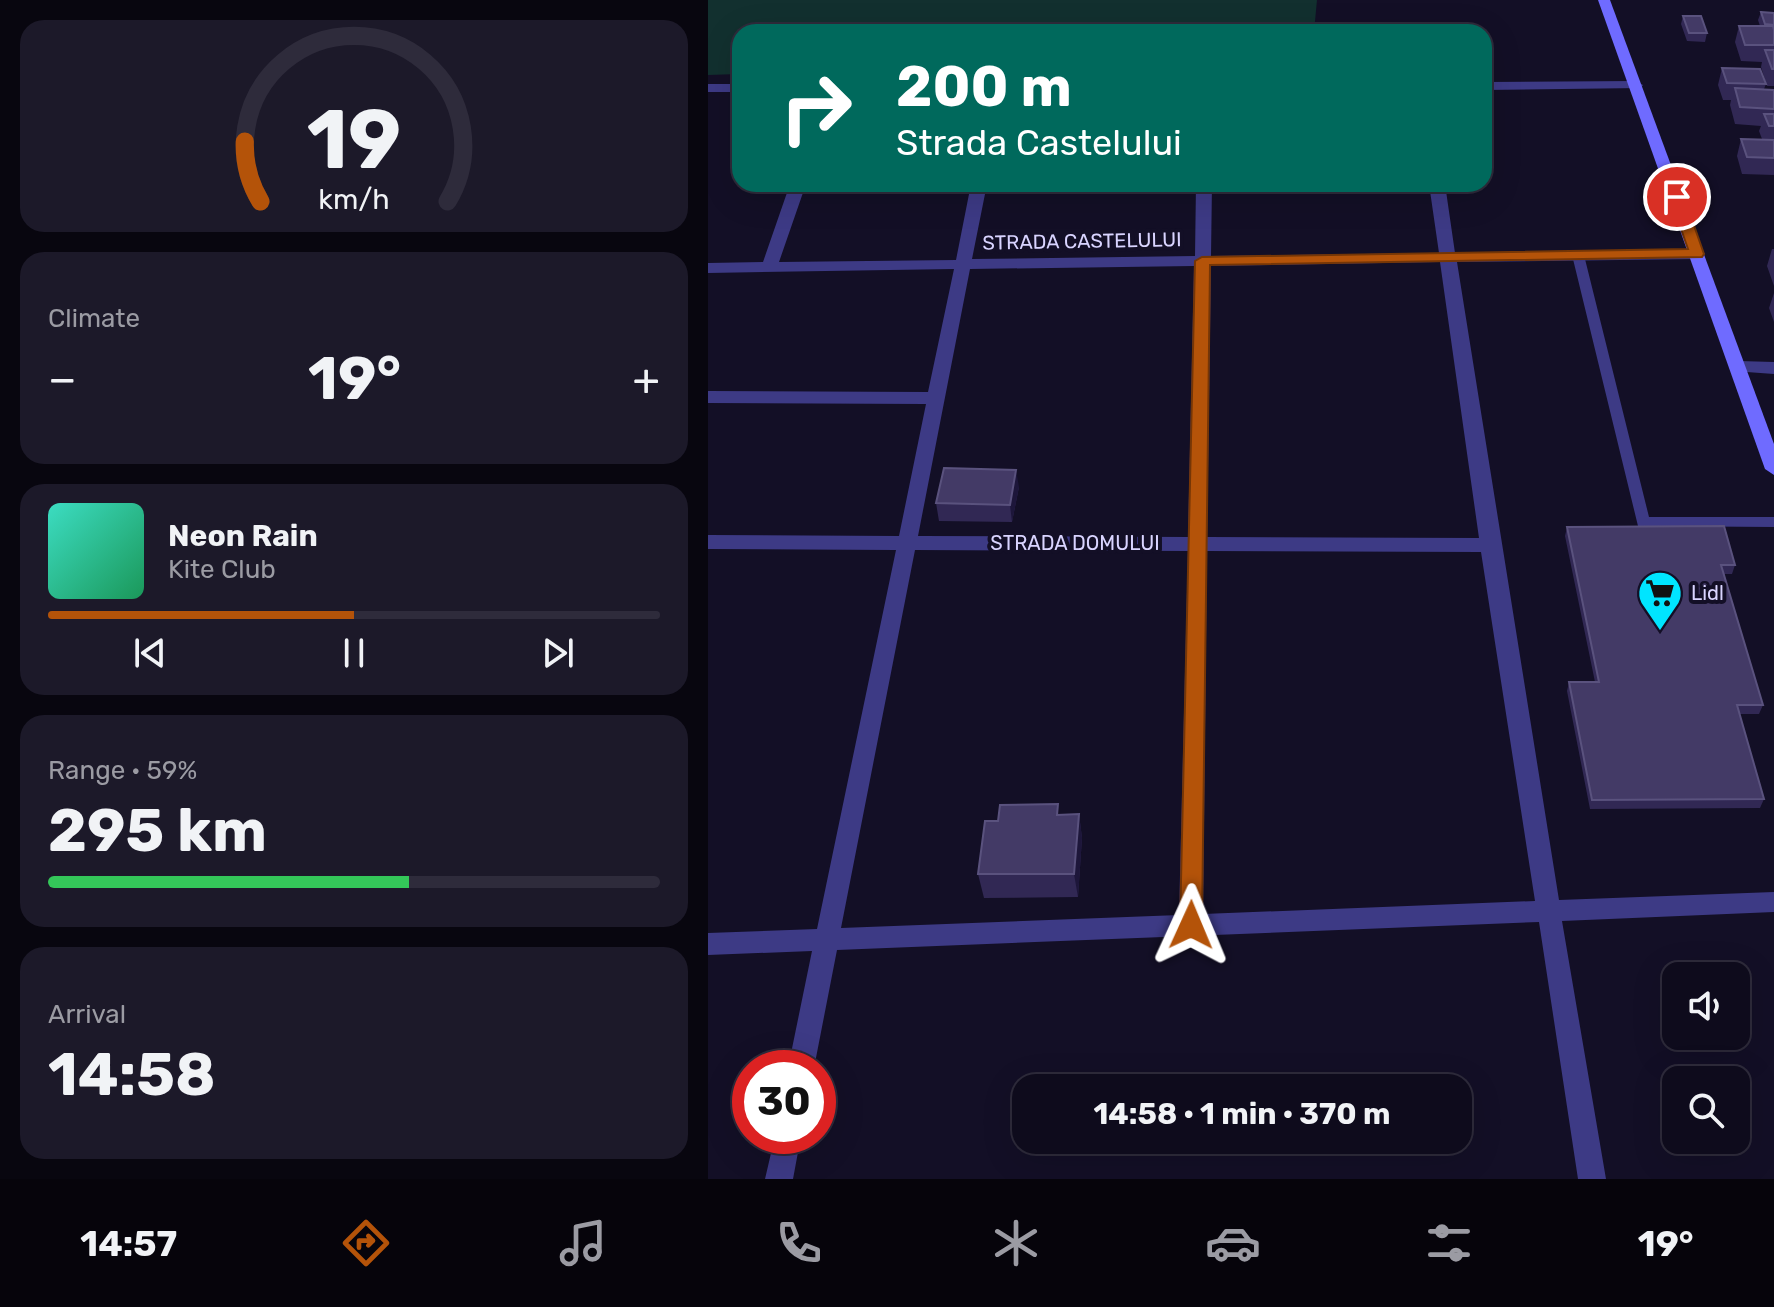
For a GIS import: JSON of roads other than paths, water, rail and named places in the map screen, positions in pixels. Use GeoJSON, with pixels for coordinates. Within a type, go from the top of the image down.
{"type":"FeatureCollection","features":[{"type":"Feature","properties":{"kind":"main road"},"geometry":{"type":"LineString","coordinates":[[1604,0],[1770,446],[1774,469]]}},
{"type":"Feature","properties":{"kind":"street"},"geometry":{"type":"LineString","coordinates":[[1492,86],[1636,85]]}},
{"type":"Feature","properties":{"kind":"street"},"geometry":{"type":"LineString","coordinates":[[708,88],[732,88]]}},
{"type":"Feature","properties":{"kind":"street"},"geometry":{"type":"LineString","coordinates":[[769,268],[795,192]]}},
{"type":"Feature","properties":{"kind":"street"},"geometry":{"type":"LineString","coordinates":[[805,1050],[977,192]]}},
{"type":"Feature","properties":{"kind":"street"},"geometry":{"type":"LineString","coordinates":[[1191,925],[1204,192]]}},
{"type":"Feature","properties":{"kind":"street"},"geometry":{"type":"LineString","coordinates":[[1438,192],[1490,545],[1592,1179]]}},
{"type":"Feature","properties":{"kind":"street","name":"STRADA CASTELULUI"},"geometry":{"type":"LineString","coordinates":[[708,268],[1697,254]]}},
{"type":"Feature","properties":{"kind":"street"},"geometry":{"type":"LineString","coordinates":[[1739,367],[1774,368]]}},
{"type":"Feature","properties":{"kind":"street"},"geometry":{"type":"LineString","coordinates":[[708,397],[936,398]]}},
{"type":"Feature","properties":{"kind":"street","name":"STRADA DOMULUI"},"geometry":{"type":"LineString","coordinates":[[708,542],[1490,545]]}},
{"type":"Feature","properties":{"kind":"street"},"geometry":{"type":"LineString","coordinates":[[708,944],[1774,902]]}},
{"type":"Feature","properties":{"kind":"street"},"geometry":{"type":"LineString","coordinates":[[779,1179],[784,1154]]}},
{"type":"Feature","properties":{"kind":"lane"},"geometry":{"type":"LineString","coordinates":[[1578,255],[1643,522],[1774,522]]}},
{"type":"Feature","properties":{"kind":"place","name":"Lidl"},"geometry":{"type":"Point","coordinates":[1660,632]}}]}
